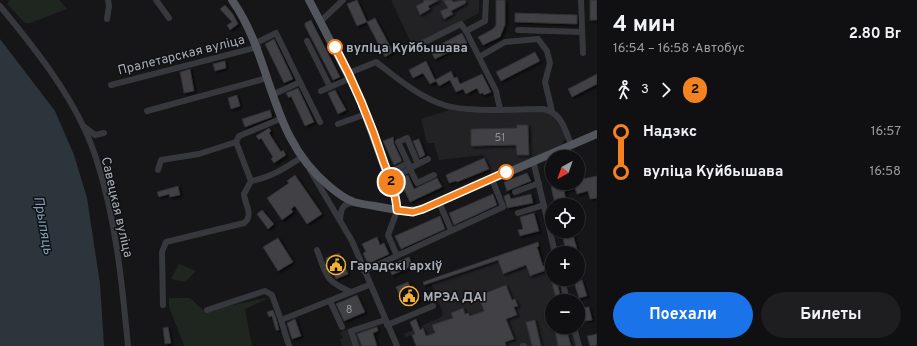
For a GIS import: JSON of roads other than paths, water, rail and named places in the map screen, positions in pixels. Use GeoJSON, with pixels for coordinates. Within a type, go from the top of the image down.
{"type":"FeatureCollection","features":[{"type":"Feature","properties":{"kind":"main road","name":"Пралетарская вуліца"},"geometry":{"type":"LineString","coordinates":[[232,0],[245,20],[257,45],[280,119],[304,161],[333,189],[354,202],[413,212],[597,134]]}},
{"type":"Feature","properties":{"kind":"main road"},"geometry":{"type":"LineString","coordinates":[[310,0],[350,76],[366,114],[389,176],[396,199],[397,210]]}},
{"type":"Feature","properties":{"kind":"street"},"geometry":{"type":"LineString","coordinates":[[107,19],[109,6],[108,0]]}},
{"type":"Feature","properties":{"kind":"street"},"geometry":{"type":"LineString","coordinates":[[156,0],[169,18]]}},
{"type":"Feature","properties":{"kind":"street"},"geometry":{"type":"LineString","coordinates":[[466,31],[485,21],[486,0]]}},
{"type":"Feature","properties":{"kind":"street"},"geometry":{"type":"LineString","coordinates":[[581,0],[583,53]]}},
{"type":"Feature","properties":{"kind":"street"},"geometry":{"type":"LineString","coordinates":[[321,21],[341,1]]}},
{"type":"Feature","properties":{"kind":"street","name":"Савецкая вуліца"},"geometry":{"type":"LineString","coordinates":[[0,6],[62,90],[83,126],[96,158],[105,190],[121,269],[128,346]]}},
{"type":"Feature","properties":{"kind":"street"},"geometry":{"type":"LineString","coordinates":[[423,43],[461,24],[496,91],[500,109]]}},
{"type":"Feature","properties":{"kind":"street"},"geometry":{"type":"LineString","coordinates":[[518,30],[582,32]]}},
{"type":"Feature","properties":{"kind":"street"},"geometry":{"type":"LineString","coordinates":[[257,45],[276,33],[320,122]]}},
{"type":"Feature","properties":{"kind":"street"},"geometry":{"type":"LineString","coordinates":[[479,57],[505,42],[538,39],[547,51],[550,63],[545,82],[552,111],[559,118],[571,144]]}},
{"type":"Feature","properties":{"kind":"street"},"geometry":{"type":"LineString","coordinates":[[307,41],[330,87]]}},
{"type":"Feature","properties":{"kind":"street","name":"Пралетарская вуліца"},"geometry":{"type":"LineString","coordinates":[[111,85],[257,45]]}},
{"type":"Feature","properties":{"kind":"street"},"geometry":{"type":"LineString","coordinates":[[321,91],[376,62],[404,84],[445,106],[468,109],[543,109],[552,111]]}},
{"type":"Feature","properties":{"kind":"street"},"geometry":{"type":"LineString","coordinates":[[147,111],[267,78]]}},
{"type":"Feature","properties":{"kind":"street"},"geometry":{"type":"LineString","coordinates":[[272,95],[300,82]]}},
{"type":"Feature","properties":{"kind":"street"},"geometry":{"type":"LineString","coordinates":[[338,124],[366,114]]}},
{"type":"Feature","properties":{"kind":"street"},"geometry":{"type":"LineString","coordinates":[[158,170],[161,160],[199,154],[236,142],[239,136],[280,119]]}},
{"type":"Feature","properties":{"kind":"street"},"geometry":{"type":"LineString","coordinates":[[83,126],[95,134],[104,133]]}},
{"type":"Feature","properties":{"kind":"street"},"geometry":{"type":"LineString","coordinates":[[418,164],[407,138],[398,142],[417,183],[434,175]]}},
{"type":"Feature","properties":{"kind":"street"},"geometry":{"type":"LineString","coordinates":[[163,305],[162,252],[166,242],[244,223],[249,220],[250,215],[244,194],[250,182],[236,142]]}},
{"type":"Feature","properties":{"kind":"street"},"geometry":{"type":"LineString","coordinates":[[389,176],[428,159]]}},
{"type":"Feature","properties":{"kind":"street"},"geometry":{"type":"LineString","coordinates":[[533,160],[553,246]]}},
{"type":"Feature","properties":{"kind":"street"},"geometry":{"type":"LineString","coordinates":[[250,182],[263,179],[304,161],[340,220],[397,346]]}},
{"type":"Feature","properties":{"kind":"street"},"geometry":{"type":"LineString","coordinates":[[364,271],[503,207],[492,179]]}},
{"type":"Feature","properties":{"kind":"street"},"geometry":{"type":"LineString","coordinates":[[515,192],[539,183]]}},
{"type":"Feature","properties":{"kind":"street"},"geometry":{"type":"LineString","coordinates":[[340,220],[342,207],[346,203],[354,202]]}},
{"type":"Feature","properties":{"kind":"street"},"geometry":{"type":"LineString","coordinates":[[439,202],[451,230]]}},
{"type":"Feature","properties":{"kind":"street"},"geometry":{"type":"LineString","coordinates":[[518,212],[544,206]]}},
{"type":"Feature","properties":{"kind":"street"},"geometry":{"type":"LineString","coordinates":[[397,210],[388,235],[397,256]]}},
{"type":"Feature","properties":{"kind":"street"},"geometry":{"type":"LineString","coordinates":[[316,250],[329,280],[351,292]]}},
{"type":"Feature","properties":{"kind":"street"},"geometry":{"type":"LineString","coordinates":[[281,320],[369,285]]}},
{"type":"Feature","properties":{"kind":"street"},"geometry":{"type":"LineString","coordinates":[[207,310],[265,291],[272,295],[289,346]]}},
{"type":"Feature","properties":{"kind":"street"},"geometry":{"type":"LineString","coordinates":[[330,300],[342,327]]}},
{"type":"Feature","properties":{"kind":"street"},"geometry":{"type":"LineString","coordinates":[[356,346],[350,331],[386,322],[433,306]]}},
{"type":"Feature","properties":{"kind":"street"},"geometry":{"type":"LineString","coordinates":[[575,334],[578,346]]}},
{"type":"Feature","properties":{"kind":"water","name":"Прыпяць"},"geometry":{"type":"Polygon","coordinates":[[[0,39],[55,111],[74,155],[87,198],[100,284],[104,346],[0,346],[0,39]]]}},
{"type":"Feature","properties":{"kind":"place","name":"вуліца Куйбышава"},"geometry":{"type":"Point","coordinates":[335,47]}},
{"type":"Feature","properties":{"kind":"place","name":"Гарадскі архіў"},"geometry":{"type":"Point","coordinates":[336,265]}},
{"type":"Feature","properties":{"kind":"place","name":"МРЭА ДАІ"},"geometry":{"type":"Point","coordinates":[409,296]}}]}
